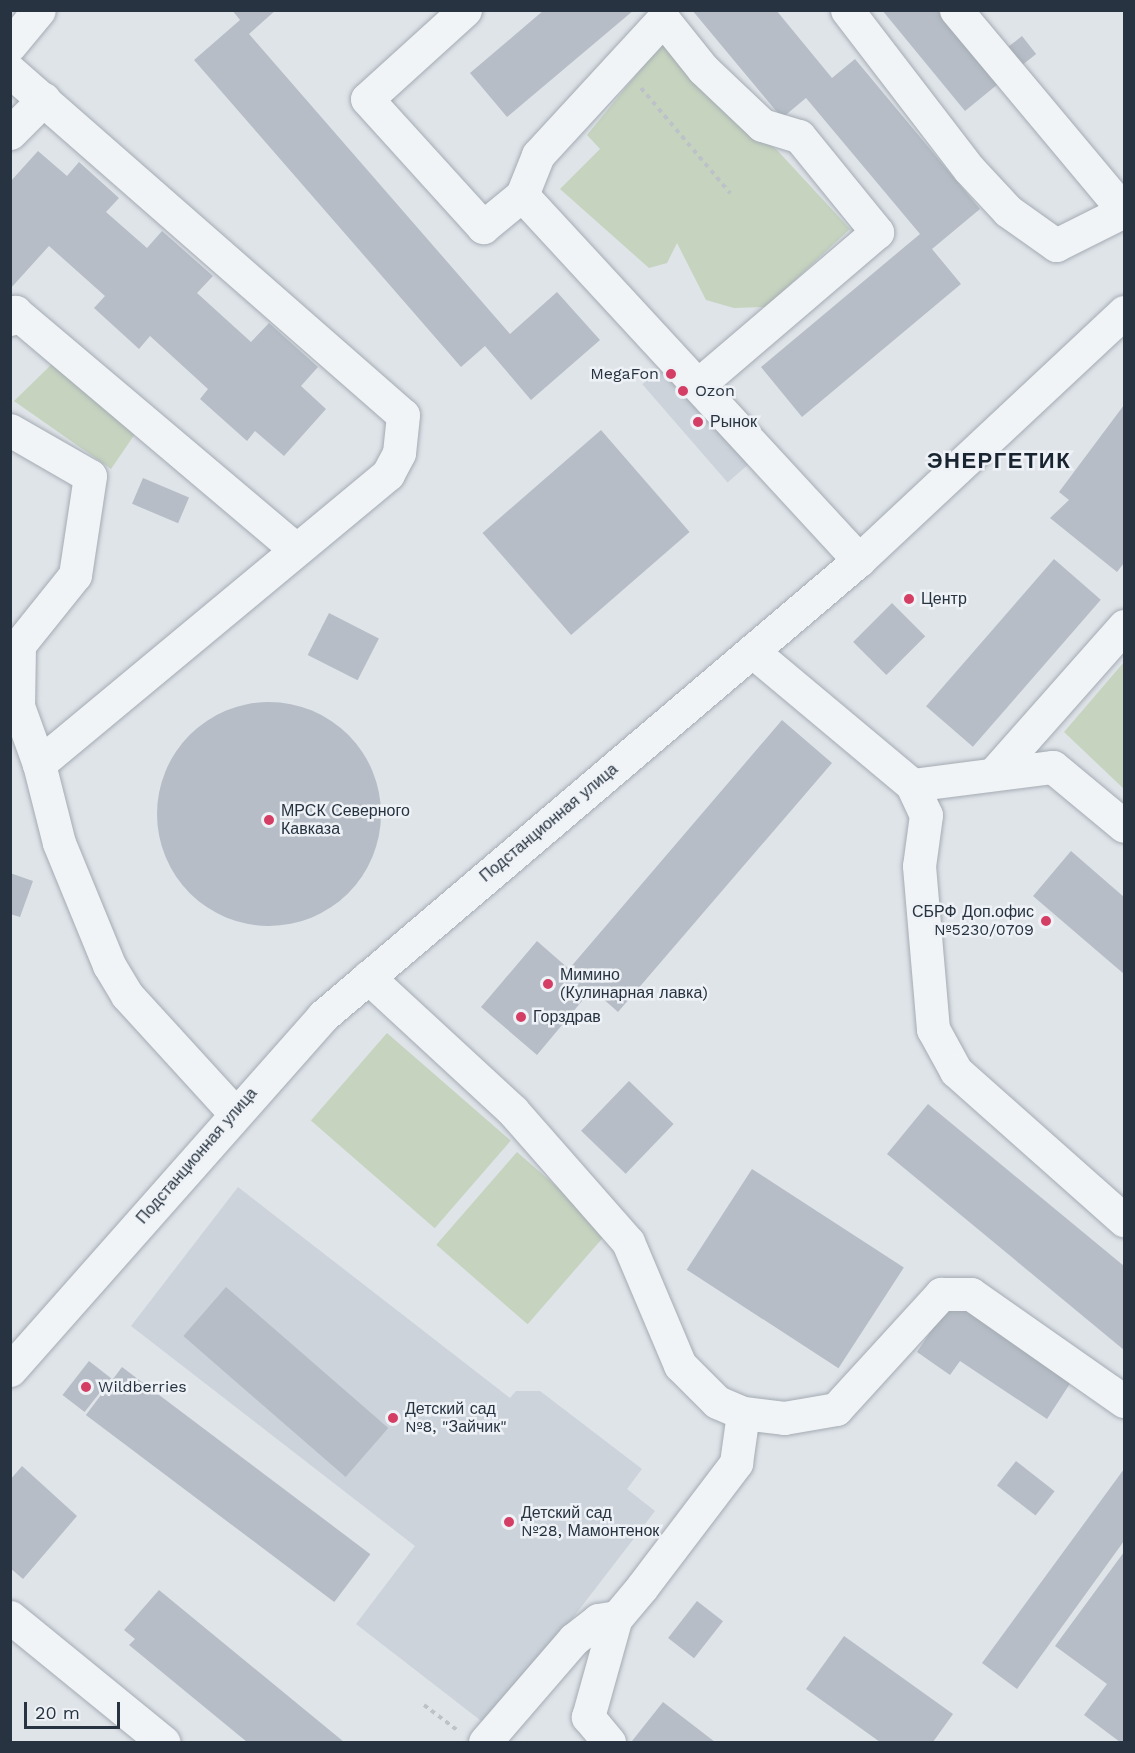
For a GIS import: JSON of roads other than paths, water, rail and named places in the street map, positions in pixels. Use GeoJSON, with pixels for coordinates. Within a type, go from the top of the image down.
{"type":"FeatureCollection","features":[{"type":"Feature","properties":{"kind":"street"},"geometry":{"type":"LineString","coordinates":[[10,45],[39,10]]}},
{"type":"Feature","properties":{"kind":"street"},"geometry":{"type":"LineString","coordinates":[[465,10],[367,99],[483,226],[522,195],[538,155],[663,19],[703,69],[762,125],[799,136],[877,232],[698,384]]}},
{"type":"Feature","properties":{"kind":"street"},"geometry":{"type":"LineString","coordinates":[[848,10],[969,169],[1008,210],[1056,245],[1125,211],[956,10]]}},
{"type":"Feature","properties":{"kind":"street"},"geometry":{"type":"LineString","coordinates":[[10,71],[403,415],[399,453],[388,474],[294,548],[39,764]]}},
{"type":"Feature","properties":{"kind":"street"},"geometry":{"type":"LineString","coordinates":[[10,133],[44,99]]}},
{"type":"Feature","properties":{"kind":"street"},"geometry":{"type":"LineString","coordinates":[[522,195],[859,560]]}},
{"type":"Feature","properties":{"kind":"street"},"geometry":{"type":"LineString","coordinates":[[10,319],[15,312],[294,548]]}},
{"type":"Feature","properties":{"kind":"street","name":"Подстанционная улица"},"geometry":{"type":"LineString","coordinates":[[10,1370],[234,1112],[323,1016],[859,560],[1125,312]]}},
{"type":"Feature","properties":{"kind":"street"},"geometry":{"type":"LineString","coordinates":[[10,430],[90,476],[75,575],[18,645],[18,706],[39,764],[59,843],[109,965],[127,994],[234,1112]]}},
{"type":"Feature","properties":{"kind":"street"},"geometry":{"type":"LineString","coordinates":[[995,772],[1125,626]]}},
{"type":"Feature","properties":{"kind":"street"},"geometry":{"type":"LineString","coordinates":[[752,651],[912,785],[926,815],[919,866],[933,1029],[956,1071],[1125,1220]]}},
{"type":"Feature","properties":{"kind":"street"},"geometry":{"type":"LineString","coordinates":[[912,785],[995,772],[1053,767],[1125,826]]}},
{"type":"Feature","properties":{"kind":"street"},"geometry":{"type":"LineString","coordinates":[[368,977],[513,1111],[628,1242],[680,1365],[717,1402],[743,1413],[807,1417],[836,1409],[941,1294],[971,1294],[1125,1401]]}},
{"type":"Feature","properties":{"kind":"street"},"geometry":{"type":"LineString","coordinates":[[609,1743],[588,1717],[616,1617],[736,1463],[743,1413]]}},
{"type":"Feature","properties":{"kind":"street"},"geometry":{"type":"LineString","coordinates":[[10,1617],[164,1743]]}},
{"type":"Feature","properties":{"kind":"street"},"geometry":{"type":"LineString","coordinates":[[476,1739],[574,1639],[598,1620],[616,1617]]}},
{"type":"Feature","properties":{"kind":"place","name":"MegaFon"},"geometry":{"type":"Point","coordinates":[671,374]}},
{"type":"Feature","properties":{"kind":"place","name":"Ozon"},"geometry":{"type":"Point","coordinates":[683,391]}},
{"type":"Feature","properties":{"kind":"place","name":"Рынок"},"geometry":{"type":"Point","coordinates":[698,422]}},
{"type":"Feature","properties":{"kind":"place","name":"Центр"},"geometry":{"type":"Point","coordinates":[909,599]}},
{"type":"Feature","properties":{"kind":"place","name":"МРСК Северного Кавказа"},"geometry":{"type":"Point","coordinates":[269,820]}},
{"type":"Feature","properties":{"kind":"place","name":"СБРФ Доп.офис №5230/0709"},"geometry":{"type":"Point","coordinates":[1046,921]}},
{"type":"Feature","properties":{"kind":"place","name":"Мимино (Кулинарная лавка)"},"geometry":{"type":"Point","coordinates":[548,984]}},
{"type":"Feature","properties":{"kind":"place","name":"Горздрав"},"geometry":{"type":"Point","coordinates":[521,1017]}},
{"type":"Feature","properties":{"kind":"place","name":"Wildberries"},"geometry":{"type":"Point","coordinates":[86,1387]}},
{"type":"Feature","properties":{"kind":"place","name":"Детский сад №8, \"Зайчик\""},"geometry":{"type":"Point","coordinates":[393,1418]}},
{"type":"Feature","properties":{"kind":"place","name":"Детский сад №28, Мамонтенок"},"geometry":{"type":"Point","coordinates":[509,1522]}},
{"type":"Feature","properties":{"kind":"district","name":"ЭНЕРГЕТИК"},"geometry":{"type":"Point","coordinates":[999,461]}}]}
